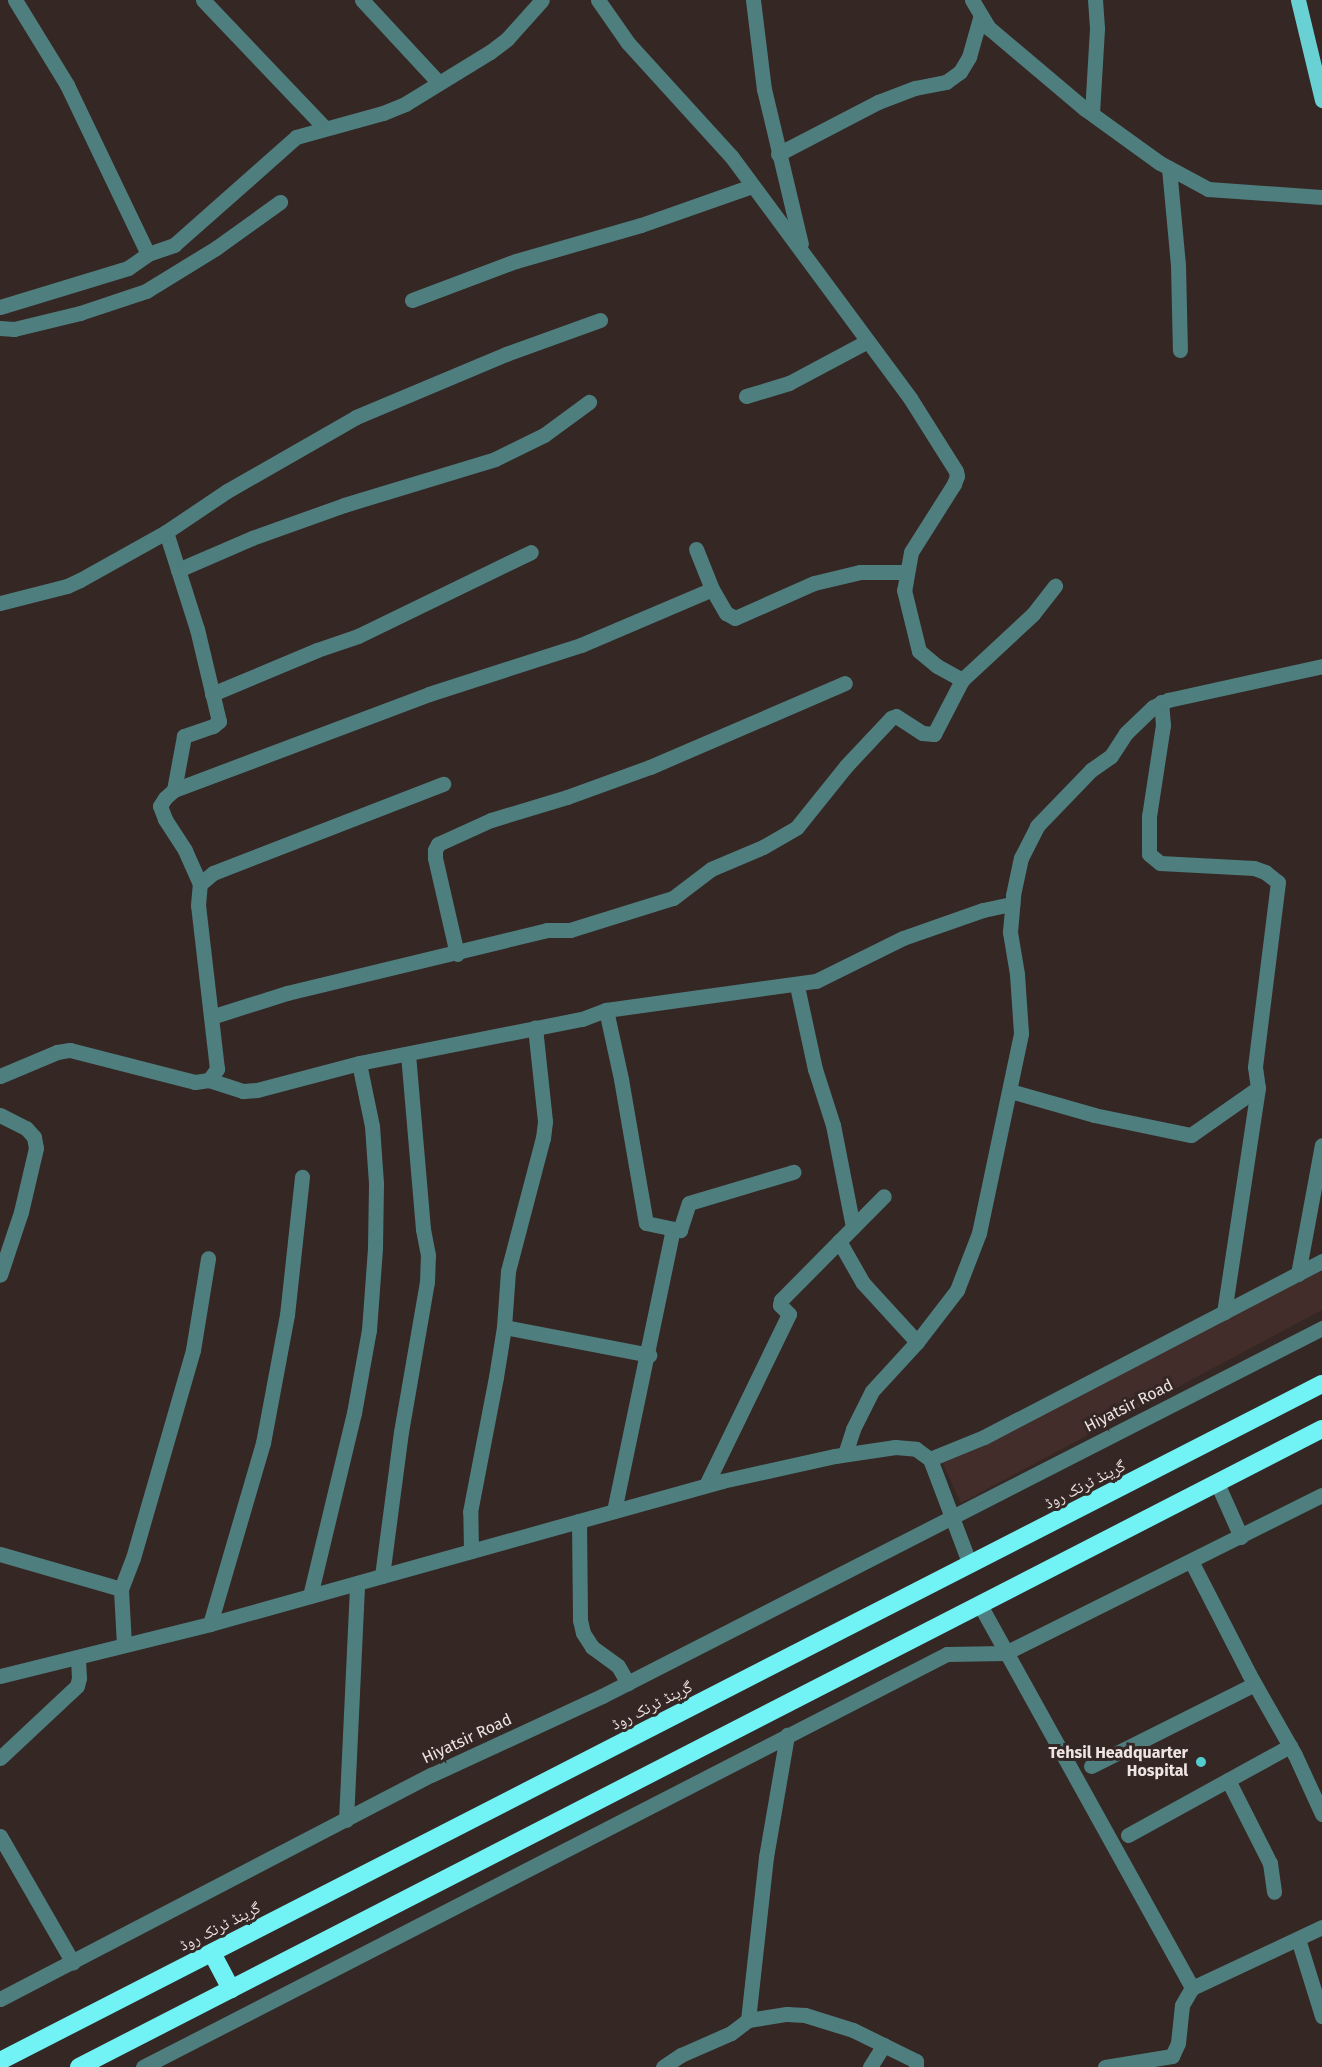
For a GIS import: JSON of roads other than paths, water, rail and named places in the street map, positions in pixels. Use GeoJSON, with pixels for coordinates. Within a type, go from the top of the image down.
{"type":"FeatureCollection","features":[{"type":"Feature","properties":{"kind":"highway","name":"گرینڈ ٹرنک روڈ"},"geometry":{"type":"LineString","coordinates":[[0,2061],[1322,1384]]}},
{"type":"Feature","properties":{"kind":"highway"},"geometry":{"type":"LineString","coordinates":[[79,2067],[1322,1429]]}},
{"type":"Feature","properties":{"kind":"highway"},"geometry":{"type":"LineString","coordinates":[[212,1953],[231,1989]]}},
{"type":"Feature","properties":{"kind":"main road"},"geometry":{"type":"LineString","coordinates":[[1298,0],[1319,76],[1322,100]]}},
{"type":"Feature","properties":{"kind":"street"},"geometry":{"type":"LineString","coordinates":[[15,0],[67,85],[148,254]]}},
{"type":"Feature","properties":{"kind":"street"},"geometry":{"type":"LineString","coordinates":[[203,0],[325,128]]}},
{"type":"Feature","properties":{"kind":"street"},"geometry":{"type":"LineString","coordinates":[[362,0],[439,83]]}},
{"type":"Feature","properties":{"kind":"street"},"geometry":{"type":"LineString","coordinates":[[0,307],[128,268],[148,254],[175,246],[296,137],[384,114],[405,104],[476,61],[507,39],[542,0]]}},
{"type":"Feature","properties":{"kind":"street"},"geometry":{"type":"LineString","coordinates":[[598,0],[628,43],[731,156],[802,250],[909,398],[957,476],[919,535],[906,572],[905,601],[919,651],[937,666],[962,680]]}},
{"type":"Feature","properties":{"kind":"street"},"geometry":{"type":"LineString","coordinates":[[753,0],[764,89],[802,250]]}},
{"type":"Feature","properties":{"kind":"street"},"geometry":{"type":"LineString","coordinates":[[972,0],[980,18],[988,28],[1092,113],[1169,168],[1208,189],[1322,197]]}},
{"type":"Feature","properties":{"kind":"street"},"geometry":{"type":"LineString","coordinates":[[1092,113],[1097,28],[1095,0]]}},
{"type":"Feature","properties":{"kind":"street"},"geometry":{"type":"LineString","coordinates":[[778,154],[878,102],[915,88],[946,82],[960,72],[969,57],[980,18]]}},
{"type":"Feature","properties":{"kind":"street"},"geometry":{"type":"LineString","coordinates":[[1169,168],[1178,265],[1180,350]]}},
{"type":"Feature","properties":{"kind":"street"},"geometry":{"type":"LineString","coordinates":[[412,300],[516,261],[641,225],[752,186]]}},
{"type":"Feature","properties":{"kind":"street"},"geometry":{"type":"LineString","coordinates":[[0,328],[14,329],[80,313],[146,291],[280,202]]}},
{"type":"Feature","properties":{"kind":"street"},"geometry":{"type":"LineString","coordinates":[[175,246],[186,264]]}},
{"type":"Feature","properties":{"kind":"street"},"geometry":{"type":"LineString","coordinates":[[0,603],[67,586],[166,532],[227,491],[356,417],[506,354],[600,320]]}},
{"type":"Feature","properties":{"kind":"street"},"geometry":{"type":"LineString","coordinates":[[746,396],[789,383],[868,341]]}},
{"type":"Feature","properties":{"kind":"street"},"geometry":{"type":"LineString","coordinates":[[178,570],[252,538],[344,505],[495,459],[544,435],[589,402]]}},
{"type":"Feature","properties":{"kind":"street"},"geometry":{"type":"LineString","coordinates":[[166,532],[197,629],[219,721],[213,726],[184,736],[174,790]]}},
{"type":"Feature","properties":{"kind":"street"},"geometry":{"type":"LineString","coordinates":[[696,549],[712,589],[726,613],[735,618],[814,582],[860,572],[906,572]]}},
{"type":"Feature","properties":{"kind":"street"},"geometry":{"type":"LineString","coordinates":[[212,694],[317,650],[358,636],[531,552]]}},
{"type":"Feature","properties":{"kind":"street"},"geometry":{"type":"LineString","coordinates":[[211,1017],[287,993],[457,954],[548,930],[570,930],[673,898],[711,869],[763,847],[797,827],[846,766],[891,718],[896,716],[922,733],[934,734],[962,680],[1033,614],[1055,586]]}},
{"type":"Feature","properties":{"kind":"street"},"geometry":{"type":"LineString","coordinates":[[208,1080],[217,1069],[198,904],[201,884],[160,806],[174,790],[429,694],[572,649],[712,589]]}},
{"type":"Feature","properties":{"kind":"street"},"geometry":{"type":"LineString","coordinates":[[845,1454],[853,1429],[872,1391],[917,1342],[957,1290],[979,1233],[1021,1033],[1017,974],[1010,932],[1012,904],[1021,858],[1037,826],[1091,770],[1111,756],[1126,733],[1146,712],[1161,702],[1322,666]]}},
{"type":"Feature","properties":{"kind":"street"},"geometry":{"type":"LineString","coordinates":[[457,954],[435,858],[438,844],[491,820],[567,797],[650,767],[845,683]]}},
{"type":"Feature","properties":{"kind":"street"},"geometry":{"type":"LineString","coordinates":[[1161,702],[1163,725],[1149,816],[1149,854],[1160,863],[1254,868],[1265,872],[1278,882],[1255,1067],[1258,1088],[1224,1312]]}},
{"type":"Feature","properties":{"kind":"street"},"geometry":{"type":"LineString","coordinates":[[201,884],[213,873],[443,784]]}},
{"type":"Feature","properties":{"kind":"street"},"geometry":{"type":"LineString","coordinates":[[0,1076],[57,1052],[70,1050],[195,1082],[208,1080],[243,1091],[257,1090],[359,1063],[582,1019],[606,1010],[717,993],[797,986],[816,981],[870,953],[939,924],[983,910],[1012,904]]}},
{"type":"Feature","properties":{"kind":"street"},"geometry":{"type":"LineString","coordinates":[[797,986],[815,1069],[833,1125],[853,1227]]}},
{"type":"Feature","properties":{"kind":"street"},"geometry":{"type":"LineString","coordinates":[[606,1010],[621,1079],[646,1223],[680,1230],[688,1203],[793,1172]]}},
{"type":"Feature","properties":{"kind":"street"},"geometry":{"type":"LineString","coordinates":[[471,1551],[470,1512],[504,1327],[508,1271],[543,1138],[545,1121],[536,1028]]}},
{"type":"Feature","properties":{"kind":"street"},"geometry":{"type":"LineString","coordinates":[[382,1576],[401,1432],[428,1282],[428,1255],[423,1229],[408,1054]]}},
{"type":"Feature","properties":{"kind":"street"},"geometry":{"type":"LineString","coordinates":[[310,1596],[354,1413],[369,1330],[375,1248],[376,1183],[372,1126],[359,1063]]}},
{"type":"Feature","properties":{"kind":"street"},"geometry":{"type":"LineString","coordinates":[[1010,1091],[1094,1114],[1191,1135],[1258,1088]]}},
{"type":"Feature","properties":{"kind":"street"},"geometry":{"type":"LineString","coordinates":[[0,1115],[26,1128],[34,1137],[36,1148],[21,1212],[0,1275]]}},
{"type":"Feature","properties":{"kind":"street"},"geometry":{"type":"LineString","coordinates":[[1298,1274],[1322,1145]]}},
{"type":"Feature","properties":{"kind":"street"},"geometry":{"type":"LineString","coordinates":[[210,1624],[263,1443],[287,1315],[302,1177]]}},
{"type":"Feature","properties":{"kind":"street"},"geometry":{"type":"LineString","coordinates":[[706,1485],[789,1314],[780,1305],[781,1300],[884,1196]]}},
{"type":"Feature","properties":{"kind":"street"},"geometry":{"type":"LineString","coordinates":[[614,1511],[674,1229]]}},
{"type":"Feature","properties":{"kind":"street"},"geometry":{"type":"LineString","coordinates":[[839,1241],[863,1283],[917,1342]]}},
{"type":"Feature","properties":{"kind":"street"},"geometry":{"type":"LineString","coordinates":[[124,1645],[121,1588],[133,1558],[193,1350],[208,1258]]}},
{"type":"Feature","properties":{"kind":"street"},"geometry":{"type":"LineString","coordinates":[[930,1459],[984,1437],[1322,1261]]}},
{"type":"Feature","properties":{"kind":"street"},"geometry":{"type":"LineString","coordinates":[[504,1327],[649,1354]]}},
{"type":"Feature","properties":{"kind":"street","name":"Hiyatsir Road"},"geometry":{"type":"LineString","coordinates":[[0,1999],[431,1775],[628,1683],[1322,1328]]}},
{"type":"Feature","properties":{"kind":"street"},"geometry":{"type":"LineString","coordinates":[[0,1676],[210,1624],[706,1485],[845,1454],[895,1447],[916,1449],[930,1459],[970,1565]]}},
{"type":"Feature","properties":{"kind":"street"},"geometry":{"type":"LineString","coordinates":[[1217,1483],[1241,1537]]}},
{"type":"Feature","properties":{"kind":"street"},"geometry":{"type":"LineString","coordinates":[[143,2067],[947,1654],[1005,1653],[1322,1495]]}},
{"type":"Feature","properties":{"kind":"street"},"geometry":{"type":"LineString","coordinates":[[579,1521],[580,1620],[583,1633],[592,1647],[618,1666],[628,1683]]}},
{"type":"Feature","properties":{"kind":"street"},"geometry":{"type":"LineString","coordinates":[[0,1554],[121,1588]]}},
{"type":"Feature","properties":{"kind":"street"},"geometry":{"type":"LineString","coordinates":[[1191,1561],[1255,1684],[1317,1788],[1322,1814]]}},
{"type":"Feature","properties":{"kind":"street"},"geometry":{"type":"LineString","coordinates":[[346,1820],[357,1583]]}},
{"type":"Feature","properties":{"kind":"street"},"geometry":{"type":"LineString","coordinates":[[980,1605],[1192,1988]]}},
{"type":"Feature","properties":{"kind":"street"},"geometry":{"type":"LineString","coordinates":[[0,1758],[77,1686],[78,1657]]}},
{"type":"Feature","properties":{"kind":"street"},"geometry":{"type":"LineString","coordinates":[[1090,1766],[1255,1684]]}},
{"type":"Feature","properties":{"kind":"street"},"geometry":{"type":"LineString","coordinates":[[748,2020],[766,1857],[787,1735]]}},
{"type":"Feature","properties":{"kind":"street"},"geometry":{"type":"LineString","coordinates":[[1128,1834],[1290,1746]]}},
{"type":"Feature","properties":{"kind":"street"},"geometry":{"type":"LineString","coordinates":[[1228,1780],[1270,1863],[1274,1892]]}},
{"type":"Feature","properties":{"kind":"street"},"geometry":{"type":"LineString","coordinates":[[0,1836],[73,1963]]}},
{"type":"Feature","properties":{"kind":"street"},"geometry":{"type":"LineString","coordinates":[[1105,2067],[1172,2056],[1178,2043],[1177,2034],[1182,2005],[1192,1988],[1322,1927]]}},
{"type":"Feature","properties":{"kind":"street"},"geometry":{"type":"LineString","coordinates":[[1298,1939],[1322,2016]]}},
{"type":"Feature","properties":{"kind":"street"},"geometry":{"type":"LineString","coordinates":[[663,2067],[681,2055],[731,2032],[748,2020],[770,2015],[805,2015],[833,2022],[916,2061],[916,2067]]}},
{"type":"Feature","properties":{"kind":"street"},"geometry":{"type":"LineString","coordinates":[[870,2067],[884,2045]]}},
{"type":"Feature","properties":{"kind":"place","name":"Tehsil Headquarter Hospital"},"geometry":{"type":"Point","coordinates":[1201,1762]}}]}
